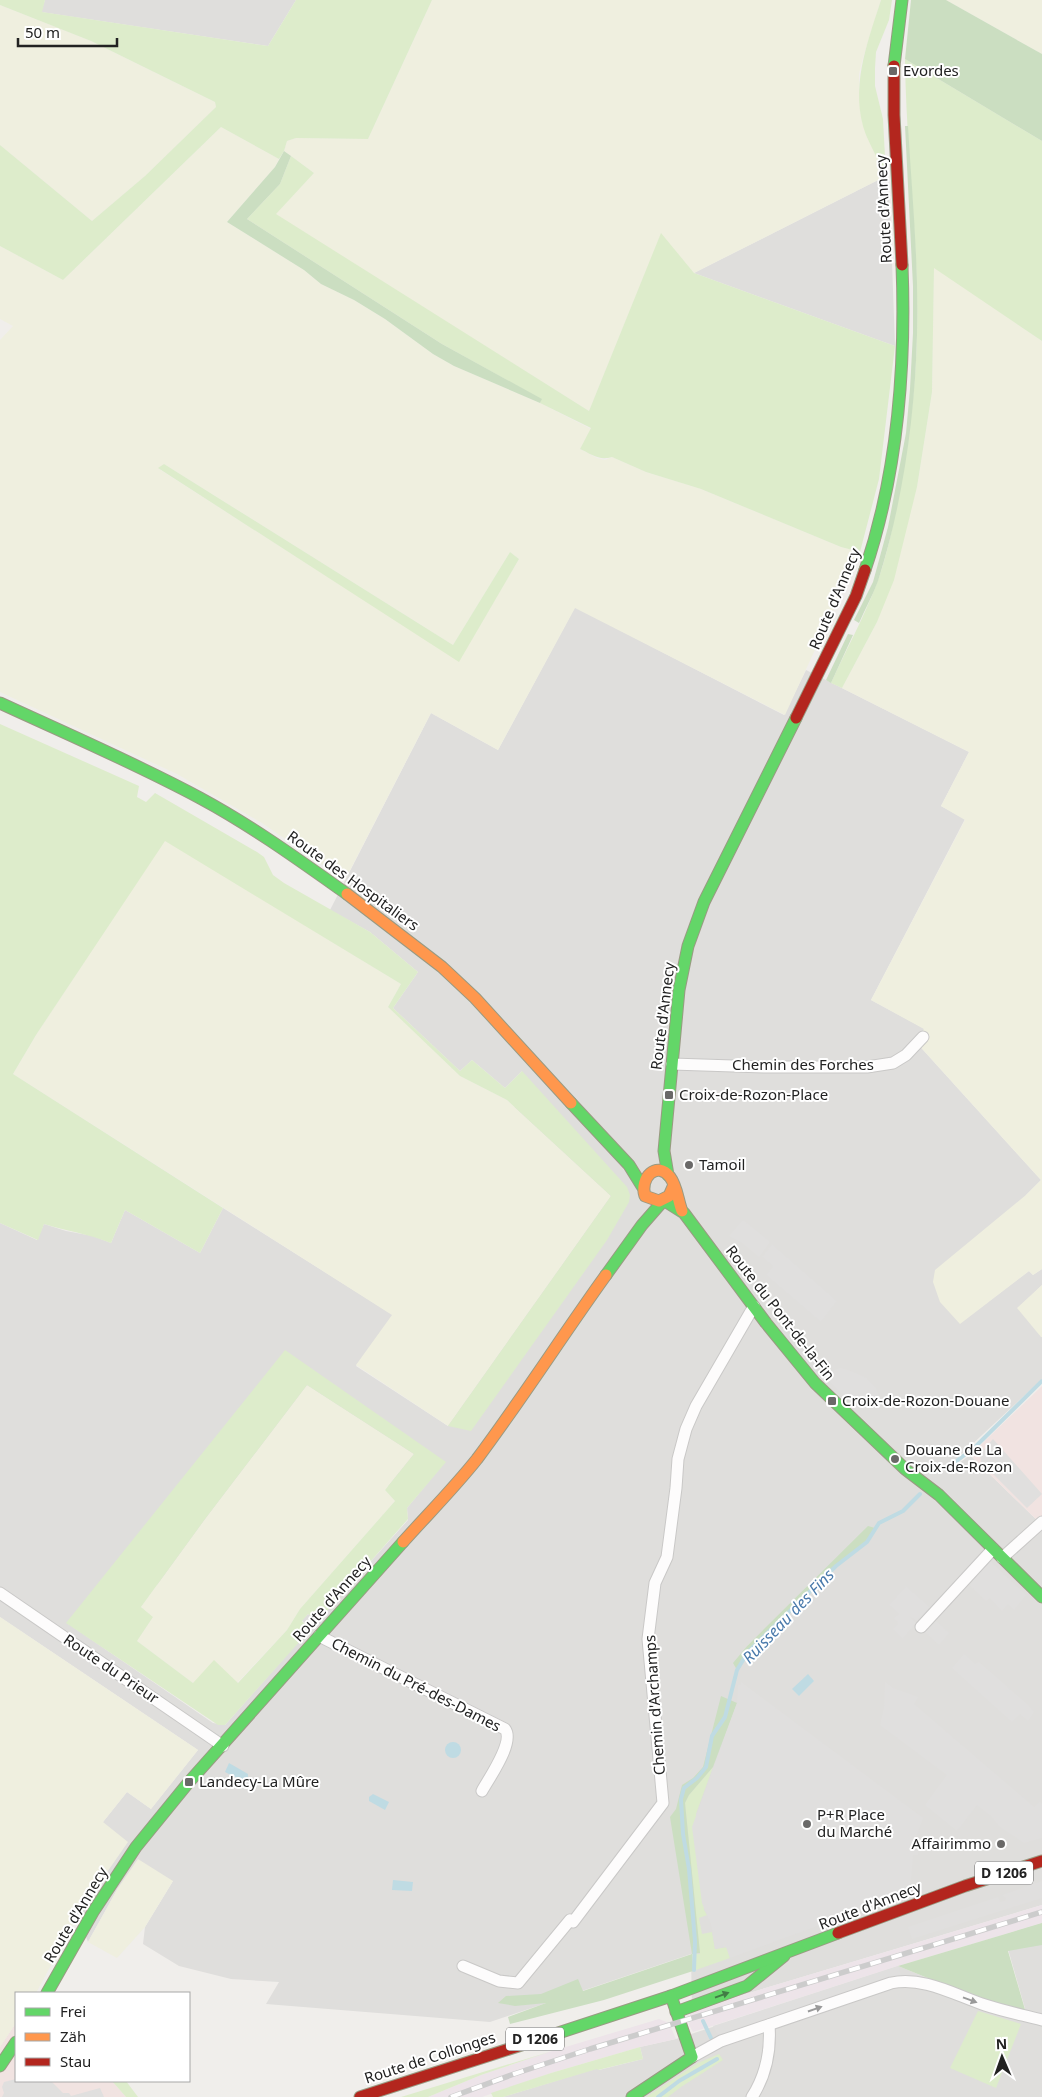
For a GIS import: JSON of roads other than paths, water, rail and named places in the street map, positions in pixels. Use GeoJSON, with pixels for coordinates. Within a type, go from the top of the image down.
{"type":"FeatureCollection","features":[{"type":"Feature","properties":{"kind":"main road","name":"Route d'Annecy"},"geometry":{"type":"LineString","coordinates":[[668,1175],[664,1151],[672,1064],[682,974],[695,925],[852,604],[880,524],[894,447],[903,369],[903,288],[893,104],[895,52],[902,0]]}},
{"type":"Feature","properties":{"kind":"main road","name":"Route des Hospitaliers"},"geometry":{"type":"LineString","coordinates":[[0,703],[116,756],[200,798],[261,834],[361,903],[436,962],[475,998],[629,1164],[644,1191]]}},
{"type":"Feature","properties":{"kind":"main road","name":"Route d'Annecy"},"geometry":{"type":"LineString","coordinates":[[652,1172],[664,1151]]}},
{"type":"Feature","properties":{"kind":"main road","name":"Route des Hospitaliers"},"geometry":{"type":"LineString","coordinates":[[629,1164],[652,1172]]}},
{"type":"Feature","properties":{"kind":"main road"},"geometry":{"type":"LineString","coordinates":[[662,1171],[668,1175],[673,1186],[671,1194],[664,1201],[653,1201],[644,1191],[644,1178],[652,1172],[662,1171]]}},
{"type":"Feature","properties":{"kind":"main road","name":"Route du Pont-de-la-Fin"},"geometry":{"type":"LineString","coordinates":[[673,1186],[682,1211],[815,1383],[905,1469],[939,1495],[1042,1597]]}},
{"type":"Feature","properties":{"kind":"main road","name":"Route d'Annecy"},"geometry":{"type":"LineString","coordinates":[[642,1225],[644,1191]]}},
{"type":"Feature","properties":{"kind":"main road","name":"Route d'Annecy"},"geometry":{"type":"LineString","coordinates":[[48,1992],[93,1912],[136,1847],[178,1795],[475,1461],[527,1391],[568,1328],[642,1225],[664,1201]]}},
{"type":"Feature","properties":{"kind":"main road","name":"Route du Pont-de-la-Fin"},"geometry":{"type":"LineString","coordinates":[[664,1201],[682,1211]]}},
{"type":"Feature","properties":{"kind":"main road","name":"Route d'Annecy"},"geometry":{"type":"LineString","coordinates":[[710,1982],[957,1889],[1042,1861]]}},
{"type":"Feature","properties":{"kind":"main road"},"geometry":{"type":"LineString","coordinates":[[676,2012],[747,1986],[787,1953]]}},
{"type":"Feature","properties":{"kind":"main road","name":"Route de Collonges"},"geometry":{"type":"LineString","coordinates":[[360,2097],[710,1982]]}},
{"type":"Feature","properties":{"kind":"main road"},"geometry":{"type":"LineString","coordinates":[[632,2097],[692,2057],[671,1996]]}},
{"type":"Feature","properties":{"kind":"main road"},"geometry":{"type":"LineString","coordinates":[[0,2066],[15,2044]]}},
{"type":"Feature","properties":{"kind":"street","name":"Chemin des Forches"},"geometry":{"type":"LineString","coordinates":[[672,1064],[867,1067],[893,1063],[906,1055],[923,1037]]}},
{"type":"Feature","properties":{"kind":"street","name":"Chemin d'Archamps"},"geometry":{"type":"LineString","coordinates":[[463,1966],[499,1981],[518,1983],[570,1920],[573,1922],[663,1802],[648,1639],[656,1583],[667,1557],[678,1459],[686,1429],[696,1406],[754,1306]]}},
{"type":"Feature","properties":{"kind":"street"},"geometry":{"type":"LineString","coordinates":[[1002,1558],[1042,1522]]}},
{"type":"Feature","properties":{"kind":"street"},"geometry":{"type":"LineString","coordinates":[[921,1627],[993,1549]]}},
{"type":"Feature","properties":{"kind":"street","name":"Route du Prieur"},"geometry":{"type":"LineString","coordinates":[[0,1593],[222,1746]]}},
{"type":"Feature","properties":{"kind":"street","name":"Chemin du Pré-des-Dames"},"geometry":{"type":"LineString","coordinates":[[319,1636],[505,1729],[508,1733],[508,1744],[482,1791]]}},
{"type":"Feature","properties":{"kind":"street"},"geometry":{"type":"LineString","coordinates":[[692,2057],[721,2042],[891,1983],[903,1981],[918,1982],[987,2006],[1042,2020]]}},
{"type":"Feature","properties":{"kind":"street"},"geometry":{"type":"LineString","coordinates":[[752,2097],[764,2073],[769,2053],[769,2025]]}},
{"type":"Feature","properties":{"kind":"water"},"geometry":{"type":"Polygon","coordinates":[[[808,1674],[814,1681],[799,1696],[792,1689],[808,1674]]]}},
{"type":"Feature","properties":{"kind":"water"},"geometry":{"type":"Polygon","coordinates":[[[453,1742],[461,1750],[453,1758],[445,1750],[453,1742]]]}},
{"type":"Feature","properties":{"kind":"water"},"geometry":{"type":"Polygon","coordinates":[[[229,1763],[248,1774],[248,1780],[244,1782],[225,1772],[229,1763]]]}},
{"type":"Feature","properties":{"kind":"water"},"geometry":{"type":"Polygon","coordinates":[[[373,1794],[389,1802],[385,1810],[369,1801],[369,1797],[373,1794]]]}},
{"type":"Feature","properties":{"kind":"water"},"geometry":{"type":"Polygon","coordinates":[[[393,1880],[413,1882],[412,1891],[392,1890],[393,1880]]]}},
{"type":"Feature","properties":{"kind":"waterway","name":"Ruisseau des Fins"},"geometry":{"type":"LineString","coordinates":[[947,1468],[974,1448],[1042,1381]]}},
{"type":"Feature","properties":{"kind":"waterway","name":"Ruisseau des Fins"},"geometry":{"type":"LineString","coordinates":[[694,1970],[695,1941],[681,1799],[684,1788],[697,1778],[706,1767],[712,1736],[725,1717],[737,1670],[748,1652],[836,1566],[867,1542],[879,1523],[903,1511],[920,1494]]}},
{"type":"Feature","properties":{"kind":"waterway","name":"Ruisseau des Fins"},"geometry":{"type":"LineString","coordinates":[[703,2021],[711,2038]]}},
{"type":"Feature","properties":{"kind":"waterway","name":"Ruisseau des Fins"},"geometry":{"type":"LineString","coordinates":[[658,2097],[679,2081],[717,2059]]}},
{"type":"Feature","properties":{"kind":"railway"},"geometry":{"type":"LineString","coordinates":[[451,2097],[590,2049],[1042,1912]]}},
{"type":"Feature","properties":{"kind":"place","name":"Evordes"},"geometry":{"type":"Point","coordinates":[893,71]}},
{"type":"Feature","properties":{"kind":"place","name":"Croix-de-Rozon-Place"},"geometry":{"type":"Point","coordinates":[669,1095]}},
{"type":"Feature","properties":{"kind":"place","name":"Tamoil"},"geometry":{"type":"Point","coordinates":[689,1165]}},
{"type":"Feature","properties":{"kind":"place","name":"Croix-de-Rozon-Douane"},"geometry":{"type":"Point","coordinates":[832,1401]}},
{"type":"Feature","properties":{"kind":"place","name":"Douane de La Croix-de-Rozon"},"geometry":{"type":"Point","coordinates":[895,1459]}},
{"type":"Feature","properties":{"kind":"place","name":"Landecy-La Mûre"},"geometry":{"type":"Point","coordinates":[189,1782]}},
{"type":"Feature","properties":{"kind":"place","name":"P+R Place du Marché"},"geometry":{"type":"Point","coordinates":[807,1824]}},
{"type":"Feature","properties":{"kind":"place","name":"Affairimmo"},"geometry":{"type":"Point","coordinates":[1001,1844]}}]}
